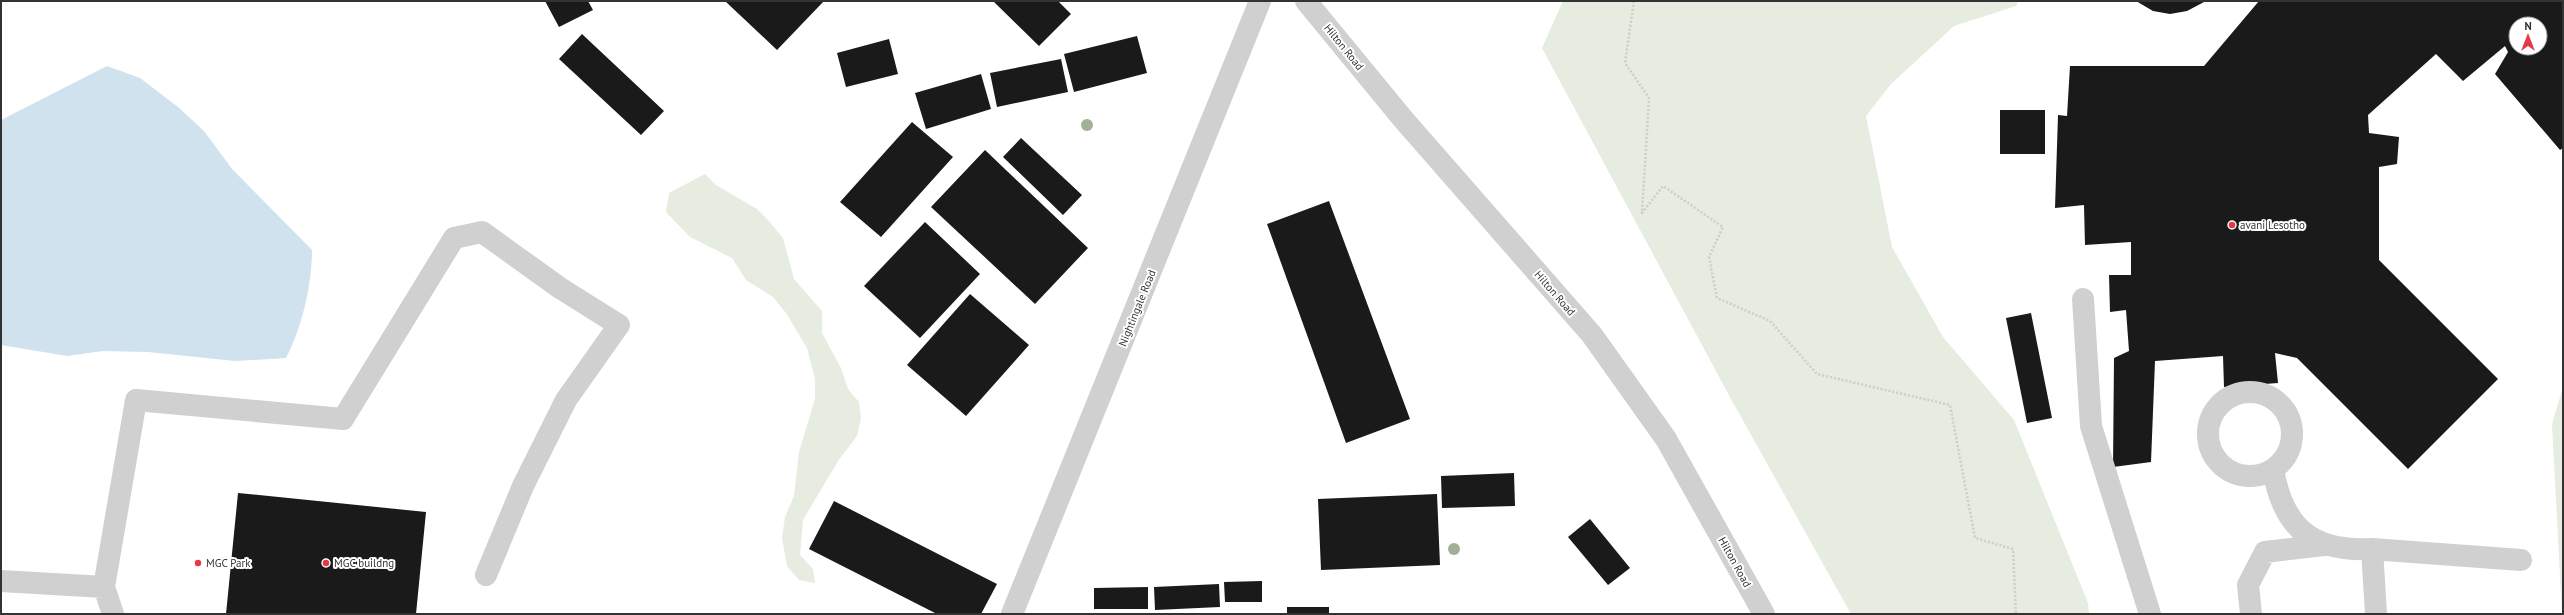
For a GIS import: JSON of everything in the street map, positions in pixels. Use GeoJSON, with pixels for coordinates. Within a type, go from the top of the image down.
{"type":"FeatureCollection","features":[{"type":"Feature","properties":{"kind":"street","name":"Nightingale Road"},"geometry":{"type":"LineString","coordinates":[[1012,614],[1260,1]]}},
{"type":"Feature","properties":{"kind":"street","name":"Hilton Road"},"geometry":{"type":"LineString","coordinates":[[1306,1],[1403,119],[1592,335],[1666,439],[1764,614]]}},
{"type":"Feature","properties":{"kind":"street"},"geometry":{"type":"LineString","coordinates":[[113,614],[104,587],[136,400],[343,419],[454,238],[482,232],[560,288],[619,325],[566,400],[522,486],[486,576]]}},
{"type":"Feature","properties":{"kind":"street"},"geometry":{"type":"LineString","coordinates":[[2083,299],[2091,426],[2150,614]]}},
{"type":"Feature","properties":{"kind":"street"},"geometry":{"type":"LineString","coordinates":[[2273,469],[2277,493],[2287,515],[2303,533],[2324,545],[2347,550],[2372,549],[2521,560]]}},
{"type":"Feature","properties":{"kind":"street"},"geometry":{"type":"LineString","coordinates":[[2251,614],[2248,586],[2265,552],[2324,545]]}},
{"type":"Feature","properties":{"kind":"street"},"geometry":{"type":"LineString","coordinates":[[2372,549],[2376,614]]}},
{"type":"Feature","properties":{"kind":"street"},"geometry":{"type":"LineString","coordinates":[[1,581],[104,587]]}},
{"type":"Feature","properties":{"kind":"path"},"geometry":{"type":"LineString","coordinates":[[1634,1],[1625,63],[1649,98],[1642,214],[1663,186],[1723,227],[1708,256],[1717,298],[1770,321],[1817,374],[1950,405],[1976,538],[2013,549],[2016,614]]}},
{"type":"Feature","properties":{"kind":"shaded area"},"geometry":{"type":"Polygon","coordinates":[[[1563,1],[2018,1],[2016,6],[1954,26],[1891,84],[1866,116],[1892,247],[1943,337],[2014,420],[2088,603],[2089,614],[1851,614],[1731,399],[1542,48],[1563,1]]]}},
{"type":"Feature","properties":{"kind":"shaded area"},"geometry":{"type":"Polygon","coordinates":[[[705,174],[716,185],[757,209],[783,238],[794,279],[822,311],[822,333],[841,368],[848,389],[859,402],[861,418],[857,436],[838,461],[803,520],[800,555],[813,569],[815,583],[799,580],[787,566],[782,538],[785,517],[794,496],[799,452],[815,399],[815,379],[807,348],[786,313],[773,297],[746,280],[732,258],[690,237],[666,212],[669,193],[705,174]]]}},
{"type":"Feature","properties":{"kind":"shaded area"},"geometry":{"type":"Polygon","coordinates":[[[2563,387],[2563,614],[2562,614],[2552,424],[2563,387]]]}},
{"type":"Feature","properties":{"kind":"water"},"geometry":{"type":"Polygon","coordinates":[[[107,66],[140,78],[178,107],[204,131],[232,169],[312,250],[312,263],[305,306],[297,333],[286,358],[235,361],[148,352],[103,351],[67,356],[1,345],[1,120],[107,66]]]}},
{"type":"Feature","properties":{"kind":"building"},"geometry":{"type":"Polygon","coordinates":[[[545,1],[588,1],[593,10],[559,27],[545,1]]]}},
{"type":"Feature","properties":{"kind":"building"},"geometry":{"type":"Polygon","coordinates":[[[725,1],[824,1],[777,50],[725,1]]]}},
{"type":"Feature","properties":{"kind":"building"},"geometry":{"type":"Polygon","coordinates":[[[993,1],[1058,1],[1071,14],[1039,46],[993,1]]]}},
{"type":"Feature","properties":{"kind":"building"},"geometry":{"type":"Polygon","coordinates":[[[2136,1],[2206,1],[2187,11],[2170,14],[2153,11],[2136,1]]]}},
{"type":"Feature","properties":{"kind":"building","name":"avani Lesotho"},"geometry":{"type":"Polygon","coordinates":[[[2259,1],[2563,1],[2563,148],[2560,150],[2495,74],[2508,52],[2505,46],[2463,81],[2436,54],[2368,115],[2369,133],[2399,137],[2397,164],[2379,167],[2379,260],[2498,379],[2408,469],[2297,358],[2275,353],[2278,383],[2224,387],[2223,356],[2155,361],[2151,462],[2113,467],[2114,358],[2129,351],[2126,310],[2110,312],[2109,275],[2131,275],[2131,242],[2085,245],[2084,205],[2055,208],[2058,115],[2067,116],[2070,66],[2204,66],[2259,1]]]}},
{"type":"Feature","properties":{"kind":"building"},"geometry":{"type":"Polygon","coordinates":[[[582,34],[664,111],[641,135],[559,59],[582,34]]]}},
{"type":"Feature","properties":{"kind":"building"},"geometry":{"type":"Polygon","coordinates":[[[1137,36],[1147,73],[1074,92],[1064,54],[1137,36]]]}},
{"type":"Feature","properties":{"kind":"building"},"geometry":{"type":"Polygon","coordinates":[[[889,39],[898,74],[846,87],[837,53],[889,39]]]}},
{"type":"Feature","properties":{"kind":"building"},"geometry":{"type":"Polygon","coordinates":[[[1061,59],[1068,92],[997,107],[990,73],[1061,59]]]}},
{"type":"Feature","properties":{"kind":"building"},"geometry":{"type":"Polygon","coordinates":[[[981,74],[991,109],[926,129],[915,93],[981,74]]]}},
{"type":"Feature","properties":{"kind":"building"},"geometry":{"type":"Polygon","coordinates":[[[2000,110],[2045,110],[2045,154],[2000,154],[2000,110]]]}},
{"type":"Feature","properties":{"kind":"building"},"geometry":{"type":"Polygon","coordinates":[[[912,122],[953,157],[881,237],[840,202],[912,122]]]}},
{"type":"Feature","properties":{"kind":"building"},"geometry":{"type":"Polygon","coordinates":[[[1021,138],[1082,195],[1063,215],[1003,157],[1021,138]]]}},
{"type":"Feature","properties":{"kind":"building"},"geometry":{"type":"Polygon","coordinates":[[[985,150],[1088,248],[1035,304],[931,207],[985,150]]]}},
{"type":"Feature","properties":{"kind":"building"},"geometry":{"type":"Polygon","coordinates":[[[1329,201],[1410,419],[1346,443],[1267,224],[1329,201]]]}},
{"type":"Feature","properties":{"kind":"building"},"geometry":{"type":"Polygon","coordinates":[[[925,222],[980,274],[920,338],[864,286],[925,222]]]}},
{"type":"Feature","properties":{"kind":"building"},"geometry":{"type":"Polygon","coordinates":[[[970,294],[1029,345],[966,416],[907,365],[970,294]]]}},
{"type":"Feature","properties":{"kind":"building"},"geometry":{"type":"Polygon","coordinates":[[[2031,313],[2052,418],[2027,423],[2006,318],[2031,313]]]}},
{"type":"Feature","properties":{"kind":"building"},"geometry":{"type":"Polygon","coordinates":[[[1514,473],[1515,506],[1442,508],[1441,476],[1514,473]]]}},
{"type":"Feature","properties":{"kind":"building","name":"MGC buildng"},"geometry":{"type":"Polygon","coordinates":[[[238,493],[426,512],[416,614],[226,614],[238,493]]]}},
{"type":"Feature","properties":{"kind":"building"},"geometry":{"type":"Polygon","coordinates":[[[1437,494],[1440,565],[1321,570],[1318,499],[1437,494]]]}},
{"type":"Feature","properties":{"kind":"building"},"geometry":{"type":"Polygon","coordinates":[[[834,501],[997,584],[981,614],[937,614],[809,549],[834,501]]]}},
{"type":"Feature","properties":{"kind":"building"},"geometry":{"type":"Polygon","coordinates":[[[1590,519],[1630,568],[1608,585],[1568,537],[1590,519]]]}},
{"type":"Feature","properties":{"kind":"building"},"geometry":{"type":"Polygon","coordinates":[[[1262,581],[1262,602],[1225,602],[1224,582],[1262,581]]]}},
{"type":"Feature","properties":{"kind":"building"},"geometry":{"type":"Polygon","coordinates":[[[1219,584],[1220,607],[1155,610],[1154,587],[1219,584]]]}},
{"type":"Feature","properties":{"kind":"building"},"geometry":{"type":"Polygon","coordinates":[[[1148,587],[1148,609],[1094,609],[1094,588],[1148,587]]]}},
{"type":"Feature","properties":{"kind":"building"},"geometry":{"type":"Polygon","coordinates":[[[1287,607],[1329,607],[1329,614],[1287,614],[1287,607]]]}},
{"type":"Feature","properties":{"kind":"place","name":"avani Lesotho"},"geometry":{"type":"Point","coordinates":[2232,225]}},
{"type":"Feature","properties":{"kind":"place","name":"MGC Park"},"geometry":{"type":"Point","coordinates":[198,563]}},
{"type":"Feature","properties":{"kind":"place","name":"MGC buildng"},"geometry":{"type":"Point","coordinates":[326,563]}}]}
